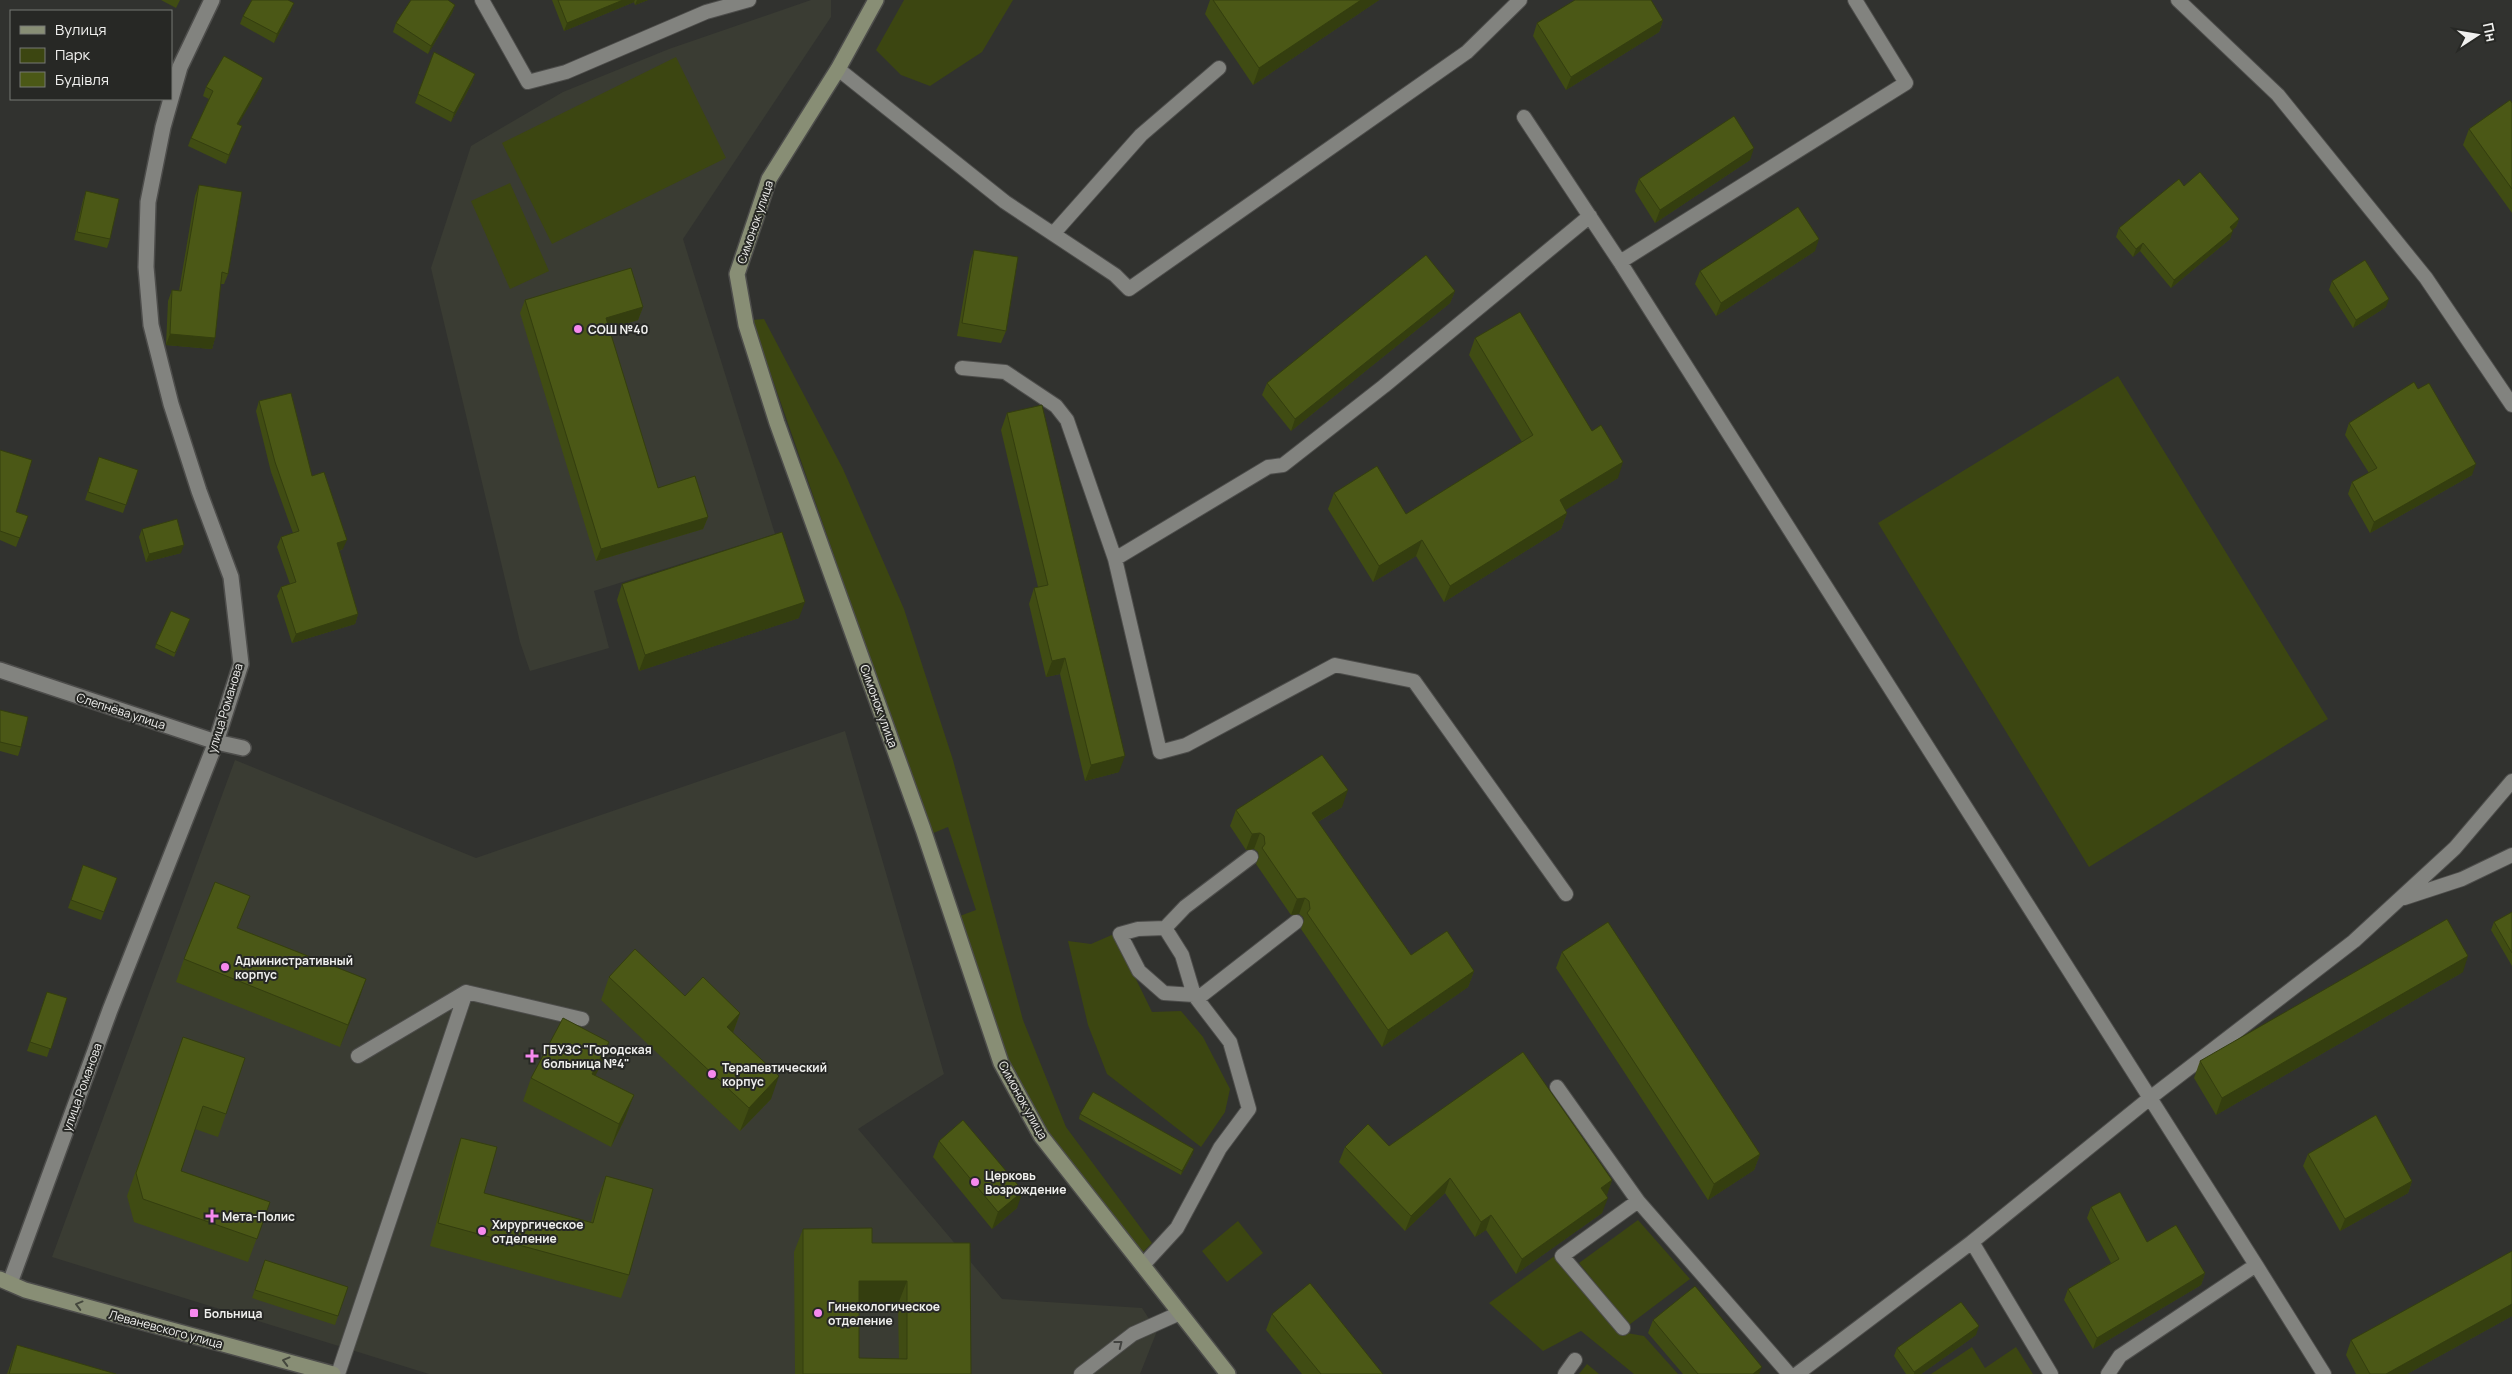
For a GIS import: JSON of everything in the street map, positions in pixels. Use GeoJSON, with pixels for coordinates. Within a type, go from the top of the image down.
{"type":"FeatureCollection","features":[{"type":"Feature","properties":{"kind":"street","name":"улица Романова"},"geometry":{"type":"LineString","coordinates":[[172,95],[180,67],[212,0]]}},
{"type":"Feature","properties":{"kind":"street","name":"Симонок улица"},"geometry":{"type":"LineString","coordinates":[[876,0],[838,69],[769,179],[738,274],[746,324],[776,423],[923,829],[1001,1063],[1041,1136],[1228,1374]]}},
{"type":"Feature","properties":{"kind":"street","name":"улица Романова"},"geometry":{"type":"LineString","coordinates":[[5,1281],[216,742],[241,664],[231,577],[199,491],[171,404],[151,325],[146,267],[148,202],[163,127],[171,100]]}},
{"type":"Feature","properties":{"kind":"street","name":"Слепнёва улица"},"geometry":{"type":"LineString","coordinates":[[0,670],[216,742],[243,748]]}},
{"type":"Feature","properties":{"kind":"street","name":"Леваневского улица"},"geometry":{"type":"LineString","coordinates":[[5,1281],[25,1290],[333,1374]]}},
{"type":"Feature","properties":{"kind":"lane"},"geometry":{"type":"LineString","coordinates":[[482,0],[528,82],[566,72],[706,12],[749,0]]}},
{"type":"Feature","properties":{"kind":"lane"},"geometry":{"type":"LineString","coordinates":[[838,69],[1005,202],[1115,275],[1130,289],[1467,52],[1520,0]]}},
{"type":"Feature","properties":{"kind":"lane"},"geometry":{"type":"LineString","coordinates":[[1620,262],[1906,83],[1855,0]]}},
{"type":"Feature","properties":{"kind":"lane"},"geometry":{"type":"LineString","coordinates":[[2178,0],[2278,95],[2426,278],[2512,405]]}},
{"type":"Feature","properties":{"kind":"lane"},"geometry":{"type":"LineString","coordinates":[[1053,234],[1141,135],[1220,68]]}},
{"type":"Feature","properties":{"kind":"lane"},"geometry":{"type":"LineString","coordinates":[[1524,118],[1620,262],[2324,1374]]}},
{"type":"Feature","properties":{"kind":"lane"},"geometry":{"type":"LineString","coordinates":[[1115,559],[1268,467],[1283,464],[1384,386],[1590,216]]}},
{"type":"Feature","properties":{"kind":"lane"},"geometry":{"type":"LineString","coordinates":[[962,368],[1005,372],[1056,406],[1068,420],[1115,559],[1160,752],[1186,745],[1335,665],[1414,681],[1566,894]]}},
{"type":"Feature","properties":{"kind":"lane"},"geometry":{"type":"LineString","coordinates":[[1797,1374],[1972,1242],[2150,1098],[2354,942],[2455,848],[2512,781]]}},
{"type":"Feature","properties":{"kind":"lane"},"geometry":{"type":"LineString","coordinates":[[2399,900],[2462,880],[2512,855]]}},
{"type":"Feature","properties":{"kind":"lane"},"geometry":{"type":"LineString","coordinates":[[1251,857],[1185,907],[1165,928],[1138,928],[1120,934],[1139,971],[1164,994],[1195,997],[1296,922]]}},
{"type":"Feature","properties":{"kind":"lane"},"geometry":{"type":"LineString","coordinates":[[1142,1265],[1177,1228],[1220,1148],[1249,1109],[1230,1042],[1195,997],[1182,955],[1165,928]]}},
{"type":"Feature","properties":{"kind":"lane"},"geometry":{"type":"LineString","coordinates":[[358,1056],[466,992],[582,1019]]}},
{"type":"Feature","properties":{"kind":"lane"},"geometry":{"type":"LineString","coordinates":[[338,1374],[466,992]]}},
{"type":"Feature","properties":{"kind":"lane"},"geometry":{"type":"LineString","coordinates":[[1557,1087],[1638,1201],[1783,1372]]}},
{"type":"Feature","properties":{"kind":"lane"},"geometry":{"type":"LineString","coordinates":[[1623,1328],[1562,1256],[1638,1201]]}},
{"type":"Feature","properties":{"kind":"lane"},"geometry":{"type":"LineString","coordinates":[[1972,1242],[2051,1374]]}},
{"type":"Feature","properties":{"kind":"lane"},"geometry":{"type":"LineString","coordinates":[[2108,1374],[2120,1356],[2256,1265]]}},
{"type":"Feature","properties":{"kind":"lane"},"geometry":{"type":"LineString","coordinates":[[1081,1374],[1133,1334],[1180,1313]]}},
{"type":"Feature","properties":{"kind":"lane"},"geometry":{"type":"LineString","coordinates":[[1564,1374],[1575,1360]]}},
{"type":"Feature","properties":{"kind":"shaded area","name":"СОШ №40"},"geometry":{"type":"Polygon","coordinates":[[[811,0],[831,0],[831,17],[683,239],[775,534],[594,591],[609,648],[530,671],[520,642],[431,268],[471,146],[563,92],[669,49],[811,0]]]}},
{"type":"Feature","properties":{"kind":"shaded area","name":"ГБУЗС \"Городская больница №4\""},"geometry":{"type":"Polygon","coordinates":[[[845,731],[944,1074],[858,1129],[1002,1299],[1142,1308],[1157,1331],[1140,1374],[429,1374],[52,1257],[235,760],[476,858],[845,731]]]}},
{"type":"Feature","properties":{"kind":"green space"},"geometry":{"type":"Polygon","coordinates":[[[904,0],[1013,0],[982,52],[930,86],[901,75],[876,50],[904,0]]]}},
{"type":"Feature","properties":{"kind":"green space"},"geometry":{"type":"Polygon","coordinates":[[[676,57],[726,158],[552,244],[502,143],[676,57]]]}},
{"type":"Feature","properties":{"kind":"green space"},"geometry":{"type":"Polygon","coordinates":[[[510,183],[549,271],[510,289],[471,201],[510,183]]]}},
{"type":"Feature","properties":{"kind":"green space"},"geometry":{"type":"Polygon","coordinates":[[[764,319],[843,469],[904,609],[953,760],[1023,1020],[1066,1127],[1152,1243],[1141,1254],[1046,1133],[1006,1060],[957,917],[976,910],[948,827],[931,834],[752,320],[764,319]]]}},
{"type":"Feature","properties":{"kind":"green space"},"geometry":{"type":"Polygon","coordinates":[[[2118,376],[2328,719],[2089,867],[1878,523],[2118,376]]]}},
{"type":"Feature","properties":{"kind":"green space"},"geometry":{"type":"Polygon","coordinates":[[[1114,934],[1152,1012],[1181,1011],[1203,1037],[1230,1089],[1225,1112],[1201,1147],[1107,1074],[1088,1025],[1068,941],[1091,944],[1114,934]]]}},
{"type":"Feature","properties":{"kind":"green space"},"geometry":{"type":"Polygon","coordinates":[[[1638,1220],[1690,1279],[1629,1325],[1579,1263],[1638,1220]]]}},
{"type":"Feature","properties":{"kind":"green space"},"geometry":{"type":"Polygon","coordinates":[[[1238,1221],[1263,1253],[1227,1282],[1202,1251],[1238,1221]]]}},
{"type":"Feature","properties":{"kind":"green space"},"geometry":{"type":"Polygon","coordinates":[[[1556,1255],[1621,1332],[1644,1336],[1678,1374],[1634,1374],[1581,1331],[1543,1351],[1489,1303],[1556,1255]]]}},
{"type":"Feature","properties":{"kind":"green space"},"geometry":{"type":"Polygon","coordinates":[[[1972,1347],[1985,1368],[2016,1347],[2033,1374],[1931,1374],[1972,1347]]]}},
{"type":"Feature","properties":{"kind":"green space"},"geometry":{"type":"Polygon","coordinates":[[[1587,1364],[1599,1374],[1579,1374],[1587,1364]]]}},
{"type":"Feature","properties":{"kind":"building"},"geometry":{"type":"Polygon","coordinates":[[[252,0],[288,0],[294,3],[277,34],[243,16],[252,0]]]}},
{"type":"Feature","properties":{"kind":"building"},"geometry":{"type":"Polygon","coordinates":[[[411,0],[448,0],[455,5],[431,46],[396,23],[411,0]]]}},
{"type":"Feature","properties":{"kind":"building"},"geometry":{"type":"Polygon","coordinates":[[[558,0],[623,0],[567,23],[558,0]]]}},
{"type":"Feature","properties":{"kind":"building"},"geometry":{"type":"Polygon","coordinates":[[[1213,0],[1361,0],[1259,68],[1213,0]]]}},
{"type":"Feature","properties":{"kind":"building"},"geometry":{"type":"Polygon","coordinates":[[[1575,0],[1651,0],[1663,20],[1571,77],[1537,23],[1575,0]]]}},
{"type":"Feature","properties":{"kind":"building"},"geometry":{"type":"Polygon","coordinates":[[[434,52],[475,74],[454,113],[418,94],[434,52]]]}},
{"type":"Feature","properties":{"kind":"building"},"geometry":{"type":"Polygon","coordinates":[[[224,56],[263,78],[237,124],[242,126],[229,155],[191,138],[213,91],[206,87],[224,56]]]}},
{"type":"Feature","properties":{"kind":"building"},"geometry":{"type":"Polygon","coordinates":[[[2510,100],[2512,103],[2512,189],[2469,129],[2510,100]]]}},
{"type":"Feature","properties":{"kind":"building"},"geometry":{"type":"Polygon","coordinates":[[[1734,116],[1754,148],[1660,210],[1639,179],[1734,116]]]}},
{"type":"Feature","properties":{"kind":"building"},"geometry":{"type":"Polygon","coordinates":[[[2200,172],[2239,219],[2230,227],[2233,231],[2174,280],[2143,243],[2136,249],[2119,228],[2179,179],[2184,186],[2200,172]]]}},
{"type":"Feature","properties":{"kind":"building"},"geometry":{"type":"Polygon","coordinates":[[[199,185],[242,192],[228,274],[222,272],[215,338],[170,334],[172,290],[181,291],[199,185]]]}},
{"type":"Feature","properties":{"kind":"building"},"geometry":{"type":"Polygon","coordinates":[[[86,191],[119,199],[110,239],[77,232],[86,191]]]}},
{"type":"Feature","properties":{"kind":"building"},"geometry":{"type":"Polygon","coordinates":[[[1798,207],[1819,239],[1721,303],[1700,271],[1798,207]]]}},
{"type":"Feature","properties":{"kind":"building"},"geometry":{"type":"Polygon","coordinates":[[[974,250],[1018,257],[1006,331],[962,323],[974,250]]]}},
{"type":"Feature","properties":{"kind":"building"},"geometry":{"type":"Polygon","coordinates":[[[1426,255],[1455,291],[1295,419],[1267,383],[1426,255]]]}},
{"type":"Feature","properties":{"kind":"building"},"geometry":{"type":"Polygon","coordinates":[[[2365,260],[2389,299],[2356,320],[2332,281],[2365,260]]]}},
{"type":"Feature","properties":{"kind":"building","name":"СОШ №40"},"geometry":{"type":"Polygon","coordinates":[[[631,268],[643,307],[606,318],[658,488],[695,476],[708,517],[601,549],[525,300],[631,268]]]}},
{"type":"Feature","properties":{"kind":"building"},"geometry":{"type":"Polygon","coordinates":[[[1520,312],[1592,431],[1601,425],[1623,462],[1560,500],[1567,513],[1450,586],[1422,540],[1379,566],[1334,493],[1377,466],[1406,514],[1533,435],[1475,338],[1520,312]]]}},
{"type":"Feature","properties":{"kind":"building"},"geometry":{"type":"Polygon","coordinates":[[[2414,382],[2418,389],[2429,383],[2476,464],[2374,522],[2352,482],[2377,468],[2349,423],[2414,382]]]}},
{"type":"Feature","properties":{"kind":"building"},"geometry":{"type":"Polygon","coordinates":[[[291,393],[312,476],[324,472],[347,540],[337,543],[358,614],[296,634],[281,587],[296,582],[281,537],[299,531],[275,462],[259,401],[291,393]]]}},
{"type":"Feature","properties":{"kind":"building"},"geometry":{"type":"Polygon","coordinates":[[[1042,405],[1125,756],[1091,765],[1065,658],[1052,661],[1034,588],[1048,585],[1007,413],[1042,405]]]}},
{"type":"Feature","properties":{"kind":"building"},"geometry":{"type":"Polygon","coordinates":[[[0,450],[32,460],[16,512],[28,516],[20,538],[0,531],[0,450]]]}},
{"type":"Feature","properties":{"kind":"building"},"geometry":{"type":"Polygon","coordinates":[[[99,457],[138,470],[126,505],[88,492],[99,457]]]}},
{"type":"Feature","properties":{"kind":"building"},"geometry":{"type":"Polygon","coordinates":[[[177,519],[184,545],[149,554],[142,529],[177,519]]]}},
{"type":"Feature","properties":{"kind":"building"},"geometry":{"type":"Polygon","coordinates":[[[782,532],[805,602],[645,655],[622,584],[782,532]]]}},
{"type":"Feature","properties":{"kind":"building"},"geometry":{"type":"Polygon","coordinates":[[[171,611],[190,619],[175,653],[156,644],[171,611]]]}},
{"type":"Feature","properties":{"kind":"building"},"geometry":{"type":"Polygon","coordinates":[[[0,710],[28,717],[21,747],[0,742],[0,710]]]}},
{"type":"Feature","properties":{"kind":"building"},"geometry":{"type":"Polygon","coordinates":[[[1322,755],[1348,790],[1312,813],[1411,955],[1447,931],[1474,971],[1388,1030],[1307,913],[1310,909],[1309,901],[1305,898],[1297,899],[1262,848],[1265,844],[1264,836],[1260,833],[1252,834],[1236,810],[1322,755]]]}},
{"type":"Feature","properties":{"kind":"building"},"geometry":{"type":"Polygon","coordinates":[[[83,865],[117,878],[104,912],[71,900],[83,865]]]}},
{"type":"Feature","properties":{"kind":"building"},"geometry":{"type":"Polygon","coordinates":[[[215,882],[250,896],[237,928],[366,979],[348,1025],[184,959],[215,882]]]}},
{"type":"Feature","properties":{"kind":"building"},"geometry":{"type":"Polygon","coordinates":[[[2512,912],[2512,953],[2494,922],[2512,912]]]}},
{"type":"Feature","properties":{"kind":"building"},"geometry":{"type":"Polygon","coordinates":[[[2447,919],[2468,956],[2222,1098],[2200,1061],[2447,919]]]}},
{"type":"Feature","properties":{"kind":"building"},"geometry":{"type":"Polygon","coordinates":[[[1608,922],[1760,1154],[1714,1184],[1562,952],[1608,922]]]}},
{"type":"Feature","properties":{"kind":"building"},"geometry":{"type":"Polygon","coordinates":[[[635,949],[685,996],[703,977],[740,1013],[727,1027],[779,1076],[749,1108],[609,977],[635,949]]]}},
{"type":"Feature","properties":{"kind":"building"},"geometry":{"type":"Polygon","coordinates":[[[47,992],[67,998],[51,1049],[30,1042],[47,992]]]}},
{"type":"Feature","properties":{"kind":"building"},"geometry":{"type":"Polygon","coordinates":[[[563,1018],[609,1042],[592,1074],[634,1095],[619,1124],[531,1078],[563,1018]]]}},
{"type":"Feature","properties":{"kind":"building"},"geometry":{"type":"Polygon","coordinates":[[[183,1037],[245,1058],[226,1114],[203,1106],[181,1171],[270,1202],[257,1239],[143,1199],[136,1173],[183,1037]]]}},
{"type":"Feature","properties":{"kind":"building"},"geometry":{"type":"Polygon","coordinates":[[[1523,1052],[1612,1180],[1601,1188],[1608,1198],[1522,1259],[1491,1215],[1481,1222],[1450,1178],[1411,1216],[1345,1147],[1368,1124],[1389,1146],[1523,1052]]]}},
{"type":"Feature","properties":{"kind":"building"},"geometry":{"type":"Polygon","coordinates":[[[1093,1092],[1194,1149],[1182,1171],[1080,1114],[1093,1092]]]}},
{"type":"Feature","properties":{"kind":"building"},"geometry":{"type":"Polygon","coordinates":[[[2376,1115],[2412,1181],[2345,1219],[2308,1154],[2376,1115]]]}},
{"type":"Feature","properties":{"kind":"building"},"geometry":{"type":"Polygon","coordinates":[[[963,1120],[1023,1191],[998,1212],[939,1141],[963,1120]]]}},
{"type":"Feature","properties":{"kind":"building"},"geometry":{"type":"Polygon","coordinates":[[[461,1138],[497,1147],[484,1193],[593,1223],[606,1176],[653,1189],[629,1275],[438,1223],[461,1138]]]}},
{"type":"Feature","properties":{"kind":"building"},"geometry":{"type":"Polygon","coordinates":[[[2120,1192],[2147,1242],[2176,1225],[2205,1273],[2097,1338],[2068,1289],[2119,1259],[2091,1207],[2120,1192]]]}},
{"type":"Feature","properties":{"kind":"building"},"geometry":{"type":"Polygon","coordinates":[[[872,1228],[872,1243],[970,1243],[971,1374],[803,1374],[803,1229],[872,1228]],[[859,1281],[859,1358],[907,1359],[907,1281],[859,1281]]]}},
{"type":"Feature","properties":{"kind":"building"},"geometry":{"type":"Polygon","coordinates":[[[2512,1251],[2512,1304],[2386,1374],[2370,1374],[2351,1340],[2512,1251]]]}},
{"type":"Feature","properties":{"kind":"building"},"geometry":{"type":"Polygon","coordinates":[[[265,1260],[348,1287],[338,1316],[255,1290],[265,1260]]]}},
{"type":"Feature","properties":{"kind":"building"},"geometry":{"type":"Polygon","coordinates":[[[1310,1283],[1383,1374],[1321,1374],[1272,1314],[1310,1283]]]}},
{"type":"Feature","properties":{"kind":"building"},"geometry":{"type":"Polygon","coordinates":[[[1695,1286],[1762,1367],[1753,1374],[1698,1374],[1653,1320],[1695,1286]]]}},
{"type":"Feature","properties":{"kind":"building"},"geometry":{"type":"Polygon","coordinates":[[[1961,1302],[1979,1326],[1914,1372],[1897,1348],[1961,1302]]]}},
{"type":"Feature","properties":{"kind":"building"},"geometry":{"type":"Polygon","coordinates":[[[17,1345],[116,1374],[9,1374],[17,1345]]]}},
{"type":"Feature","properties":{"kind":"place","name":"СОШ №40"},"geometry":{"type":"Point","coordinates":[578,329]}},
{"type":"Feature","properties":{"kind":"place","name":"Административный корпус"},"geometry":{"type":"Point","coordinates":[225,967]}},
{"type":"Feature","properties":{"kind":"place","name":"ГБУЗС \"Городская больница №4\""},"geometry":{"type":"Point","coordinates":[532,1056]}},
{"type":"Feature","properties":{"kind":"place","name":"Терапевтический корпус"},"geometry":{"type":"Point","coordinates":[712,1074]}},
{"type":"Feature","properties":{"kind":"place","name":"Церковь Возрождение"},"geometry":{"type":"Point","coordinates":[975,1182]}},
{"type":"Feature","properties":{"kind":"place","name":"Мета-Полис"},"geometry":{"type":"Point","coordinates":[212,1216]}},
{"type":"Feature","properties":{"kind":"place","name":"Хирургическое отделение"},"geometry":{"type":"Point","coordinates":[482,1231]}},
{"type":"Feature","properties":{"kind":"place","name":"Больница"},"geometry":{"type":"Point","coordinates":[194,1313]}},
{"type":"Feature","properties":{"kind":"place","name":"Гинекологическое отделение"},"geometry":{"type":"Point","coordinates":[818,1313]}}]}
